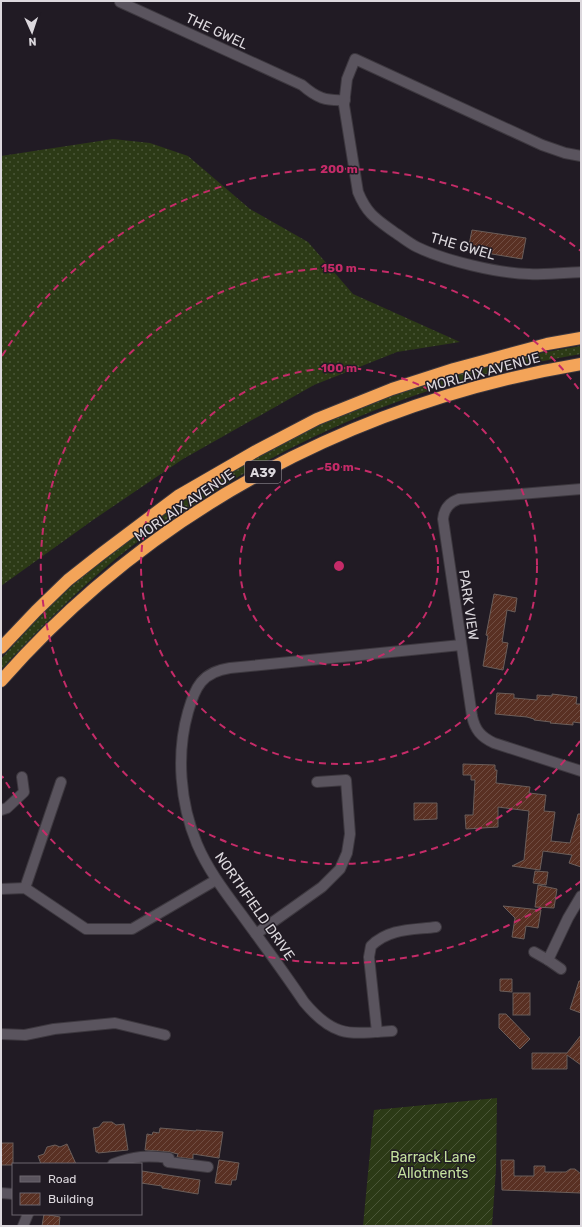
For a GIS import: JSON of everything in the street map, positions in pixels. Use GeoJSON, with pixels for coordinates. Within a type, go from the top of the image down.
{"type":"FeatureCollection","features":[{"type":"Feature","properties":{"kind":"highway","name":"MORLAIX AVENUE"},"geometry":{"type":"LineString","coordinates":[[1,648],[68,580],[101,554],[178,496],[256,450],[317,420],[392,389],[454,369],[547,344],[581,338]]}},
{"type":"Feature","properties":{"kind":"highway","name":"MORLAIX AVENUE"},"geometry":{"type":"LineString","coordinates":[[1,681],[60,619],[89,592],[130,559],[162,535],[215,500],[277,464],[352,429],[435,398],[498,381],[581,364]]}},
{"type":"Feature","properties":{"kind":"street","name":"THE GWEL"},"geometry":{"type":"LineString","coordinates":[[120,2],[302,85],[313,95],[332,100],[345,100]]}},
{"type":"Feature","properties":{"kind":"street","name":"THE GWEL"},"geometry":{"type":"LineString","coordinates":[[581,156],[565,153],[535,142],[355,59],[347,79],[345,100],[346,121],[358,192],[363,206],[377,220],[415,246],[438,256],[456,261],[500,271],[529,274],[581,272]]}},
{"type":"Feature","properties":{"kind":"street","name":"PARK VIEW"},"geometry":{"type":"LineString","coordinates":[[581,488],[455,500],[448,506],[444,514],[443,524],[472,716],[475,727],[481,735],[494,743],[581,772]]}},
{"type":"Feature","properties":{"kind":"street","name":"NORTHFIELD DRIVE"},"geometry":{"type":"LineString","coordinates":[[392,1031],[362,1034],[342,1031],[320,1020],[304,1002],[216,880],[202,856],[190,827],[186,810],[182,773],[185,722],[198,686],[205,676],[216,670],[461,645]]}},
{"type":"Feature","properties":{"kind":"street"},"geometry":{"type":"LineString","coordinates":[[1,810],[7,808],[24,792],[22,777]]}},
{"type":"Feature","properties":{"kind":"street"},"geometry":{"type":"LineString","coordinates":[[256,934],[328,881],[340,869],[344,861],[350,843],[346,780],[317,782]]}},
{"type":"Feature","properties":{"kind":"street"},"geometry":{"type":"LineString","coordinates":[[25,888],[61,782]]}},
{"type":"Feature","properties":{"kind":"street"},"geometry":{"type":"LineString","coordinates":[[1,889],[25,888],[86,929],[132,929],[216,880]]}},
{"type":"Feature","properties":{"kind":"street"},"geometry":{"type":"LineString","coordinates":[[548,960],[568,918],[581,896]]}},
{"type":"Feature","properties":{"kind":"street"},"geometry":{"type":"LineString","coordinates":[[377,1032],[369,957],[371,946],[379,939],[393,932],[436,927]]}},
{"type":"Feature","properties":{"kind":"street"},"geometry":{"type":"LineString","coordinates":[[534,952],[561,969]]}},
{"type":"Feature","properties":{"kind":"street"},"geometry":{"type":"LineString","coordinates":[[1,1034],[25,1035],[54,1029],[115,1023],[165,1035]]}},
{"type":"Feature","properties":{"kind":"street"},"geometry":{"type":"LineString","coordinates":[[116,1163],[135,1157],[148,1156],[169,1158],[168,1162],[208,1167]]}},
{"type":"Feature","properties":{"kind":"street"},"geometry":{"type":"LineString","coordinates":[[1,1193],[12,1194]]}},
{"type":"Feature","properties":{"kind":"street"},"geometry":{"type":"LineString","coordinates":[[23,1226],[28,1215]]}},
{"type":"Feature","properties":{"kind":"green space"},"geometry":{"type":"Polygon","coordinates":[[[113,139],[150,143],[188,156],[250,209],[308,242],[353,294],[460,342],[397,352],[314,385],[183,459],[93,520],[1,586],[1,156],[113,139]]]}},
{"type":"Feature","properties":{"kind":"green space"},"geometry":{"type":"Polygon","coordinates":[[[581,346],[581,354],[522,365],[471,378],[387,406],[346,422],[266,461],[227,483],[126,550],[57,612],[1,670],[1,659],[42,614],[76,582],[109,555],[179,504],[227,473],[282,442],[360,407],[449,376],[495,364],[581,346]]]}},
{"type":"Feature","properties":{"kind":"green space","name":"Barrack Lane Allotments"},"geometry":{"type":"Polygon","coordinates":[[[497,1098],[496,1169],[492,1226],[363,1226],[374,1110],[497,1098]]]}},
{"type":"Feature","properties":{"kind":"building"},"geometry":{"type":"Polygon","coordinates":[[[472,230],[526,238],[522,259],[468,250],[472,230]]]}},
{"type":"Feature","properties":{"kind":"building"},"geometry":{"type":"Polygon","coordinates":[[[494,594],[517,598],[515,612],[507,610],[502,642],[508,643],[503,670],[483,666],[488,636],[486,635],[494,594]]]}},
{"type":"Feature","properties":{"kind":"building"},"geometry":{"type":"Polygon","coordinates":[[[497,693],[514,694],[514,698],[537,700],[537,695],[552,696],[552,694],[577,697],[576,704],[581,704],[581,723],[573,722],[573,725],[550,723],[551,722],[534,720],[527,717],[495,714],[497,693]]]}},
{"type":"Feature","properties":{"kind":"building"},"geometry":{"type":"Polygon","coordinates":[[[463,764],[495,765],[495,770],[497,770],[496,783],[530,787],[529,793],[546,795],[544,811],[555,812],[551,841],[570,843],[578,814],[581,814],[581,867],[569,863],[572,855],[543,851],[540,870],[512,866],[524,860],[529,811],[498,807],[498,827],[466,829],[465,815],[473,815],[475,780],[471,780],[471,775],[463,775],[463,764]]]}},
{"type":"Feature","properties":{"kind":"building"},"geometry":{"type":"Polygon","coordinates":[[[414,803],[437,803],[437,819],[414,820],[414,803]]]}},
{"type":"Feature","properties":{"kind":"building"},"geometry":{"type":"Polygon","coordinates":[[[535,871],[548,872],[546,885],[533,883],[535,871]]]}},
{"type":"Feature","properties":{"kind":"building"},"geometry":{"type":"Polygon","coordinates":[[[538,885],[557,889],[554,908],[535,907],[538,885]]]}},
{"type":"Feature","properties":{"kind":"building"},"geometry":{"type":"Polygon","coordinates":[[[503,906],[541,910],[538,928],[526,926],[524,939],[512,937],[515,918],[503,906]]]}},
{"type":"Feature","properties":{"kind":"building"},"geometry":{"type":"Polygon","coordinates":[[[500,979],[512,979],[512,992],[500,991],[500,979]]]}},
{"type":"Feature","properties":{"kind":"building"},"geometry":{"type":"Polygon","coordinates":[[[579,981],[581,981],[581,1013],[570,1009],[579,981]]]}},
{"type":"Feature","properties":{"kind":"building"},"geometry":{"type":"Polygon","coordinates":[[[513,993],[530,993],[530,1015],[513,1015],[513,993]]]}},
{"type":"Feature","properties":{"kind":"building"},"geometry":{"type":"Polygon","coordinates":[[[499,1014],[506,1014],[530,1039],[520,1049],[499,1028],[499,1014]]]}},
{"type":"Feature","properties":{"kind":"building"},"geometry":{"type":"Polygon","coordinates":[[[581,1035],[581,1065],[567,1055],[567,1069],[532,1069],[532,1053],[567,1053],[581,1035]]]}},
{"type":"Feature","properties":{"kind":"building"},"geometry":{"type":"Polygon","coordinates":[[[103,1122],[112,1122],[116,1125],[124,1124],[128,1150],[96,1152],[93,1128],[99,1127],[103,1122]]]}},
{"type":"Feature","properties":{"kind":"building"},"geometry":{"type":"Polygon","coordinates":[[[160,1128],[223,1132],[219,1158],[193,1154],[193,1159],[177,1157],[178,1154],[170,1152],[145,1150],[147,1134],[152,1135],[153,1132],[159,1133],[160,1128]]]}},
{"type":"Feature","properties":{"kind":"building"},"geometry":{"type":"Polygon","coordinates":[[[1,1143],[13,1143],[12,1165],[1,1165],[1,1143]]]}},
{"type":"Feature","properties":{"kind":"building"},"geometry":{"type":"Polygon","coordinates":[[[67,1144],[76,1163],[41,1163],[38,1156],[44,1154],[47,1147],[55,1145],[60,1147],[67,1144]]]}},
{"type":"Feature","properties":{"kind":"building"},"geometry":{"type":"Polygon","coordinates":[[[219,1160],[239,1163],[236,1180],[232,1180],[231,1185],[215,1183],[219,1160]]]}},
{"type":"Feature","properties":{"kind":"building"},"geometry":{"type":"Polygon","coordinates":[[[501,1160],[514,1160],[514,1176],[534,1176],[534,1166],[545,1166],[545,1172],[566,1172],[570,1169],[575,1169],[581,1174],[581,1193],[502,1190],[501,1160]]]}},
{"type":"Feature","properties":{"kind":"building"},"geometry":{"type":"Polygon","coordinates":[[[142,1171],[200,1180],[198,1194],[162,1188],[162,1186],[142,1183],[142,1171]]]}},
{"type":"Feature","properties":{"kind":"building"},"geometry":{"type":"Polygon","coordinates":[[[44,1215],[60,1217],[59,1226],[42,1226],[44,1215]]]}}]}
